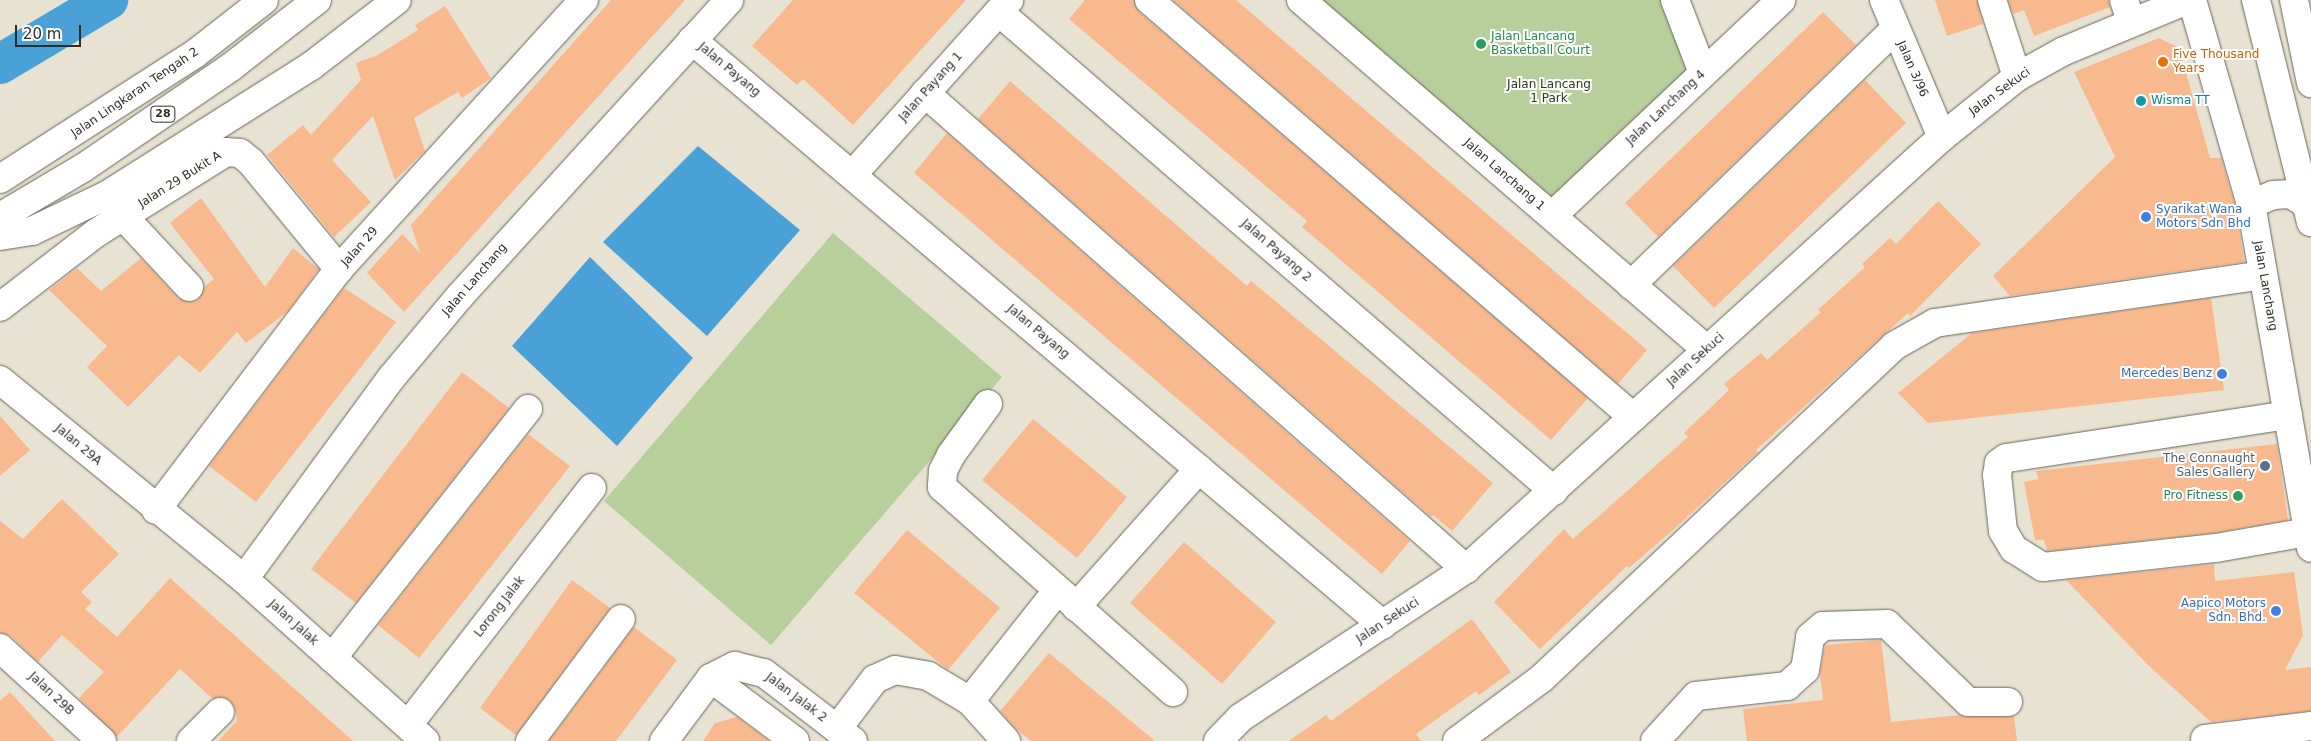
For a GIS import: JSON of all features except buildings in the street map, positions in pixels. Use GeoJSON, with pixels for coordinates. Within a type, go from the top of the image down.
{"type":"FeatureCollection","features":[{"type":"Feature","properties":{"kind":"main road","name":"Jalan Lingkaran Tengah 2"},"geometry":{"type":"LineString","coordinates":[[0,179],[196,53],[264,0]]}},
{"type":"Feature","properties":{"kind":"main road","name":"28"},"geometry":{"type":"LineString","coordinates":[[0,217],[124,140],[231,67],[317,0]]}},
{"type":"Feature","properties":{"kind":"main road"},"geometry":{"type":"LineString","coordinates":[[0,236],[32,231],[107,195],[311,66],[397,0]]}},
{"type":"Feature","properties":{"kind":"main road","name":"Jalan 29"},"geometry":{"type":"LineString","coordinates":[[156,510],[340,269],[584,0]]}},
{"type":"Feature","properties":{"kind":"main road","name":"Jalan Lanchang"},"geometry":{"type":"LineString","coordinates":[[244,579],[392,378],[460,296],[729,0]]}},
{"type":"Feature","properties":{"kind":"main road"},"geometry":{"type":"LineString","coordinates":[[1149,0],[1633,417]]}},
{"type":"Feature","properties":{"kind":"main road","name":"Jalan Lanchang 1"},"geometry":{"type":"LineString","coordinates":[[1302,0],[1707,350]]}},
{"type":"Feature","properties":{"kind":"main road"},"geometry":{"type":"LineString","coordinates":[[1675,0],[1703,73]]}},
{"type":"Feature","properties":{"kind":"main road","name":"Jalan Lanchang 4"},"geometry":{"type":"LineString","coordinates":[[1552,216],[1781,0]]}},
{"type":"Feature","properties":{"kind":"main road","name":"Jalan 3/96"},"geometry":{"type":"LineString","coordinates":[[1884,0],[1894,30],[1942,137]]}},
{"type":"Feature","properties":{"kind":"main road"},"geometry":{"type":"LineString","coordinates":[[1992,0],[2017,77]]}},
{"type":"Feature","properties":{"kind":"main road","name":"Jalan Sekuci"},"geometry":{"type":"LineString","coordinates":[[1218,741],[1240,718],[1466,569],[1942,137],[2017,77],[2127,11],[2187,0]]}},
{"type":"Feature","properties":{"kind":"main road","name":"Jalan Lanchang"},"geometry":{"type":"LineString","coordinates":[[2192,0],[2251,204],[2310,540]]}},
{"type":"Feature","properties":{"kind":"main road"},"geometry":{"type":"LineString","coordinates":[[2256,0],[2308,212]]}},
{"type":"Feature","properties":{"kind":"main road"},"geometry":{"type":"LineString","coordinates":[[2294,0],[2311,83]]}},
{"type":"Feature","properties":{"kind":"main road","name":"Jalan Payang 1"},"geometry":{"type":"LineString","coordinates":[[853,174],[1004,6]]}},
{"type":"Feature","properties":{"kind":"main road","name":"Jalan Payang 2"},"geometry":{"type":"LineString","coordinates":[[1004,6],[1554,490]]}},
{"type":"Feature","properties":{"kind":"main road"},"geometry":{"type":"LineString","coordinates":[[1631,285],[1894,30]]}},
{"type":"Feature","properties":{"kind":"main road","name":"Jalan Payang"},"geometry":{"type":"LineString","coordinates":[[692,40],[853,174],[1383,625]]}},
{"type":"Feature","properties":{"kind":"main road"},"geometry":{"type":"LineString","coordinates":[[925,93],[1466,569]]}},
{"type":"Feature","properties":{"kind":"main road","name":"Jalan 29 Bukit A"},"geometry":{"type":"LineString","coordinates":[[0,307],[123,216],[226,152],[240,153],[340,269]]}},
{"type":"Feature","properties":{"kind":"main road"},"geometry":{"type":"LineString","coordinates":[[2251,204],[2273,195],[2291,194],[2308,212]]}},
{"type":"Feature","properties":{"kind":"main road"},"geometry":{"type":"LineString","coordinates":[[123,216],[189,287]]}},
{"type":"Feature","properties":{"kind":"main road"},"geometry":{"type":"LineString","coordinates":[[1460,740],[1542,678],[1894,346],[1935,323],[2263,275]]}},
{"type":"Feature","properties":{"kind":"main road","name":"Jalan 29A"},"geometry":{"type":"LineString","coordinates":[[0,380],[156,510]]}},
{"type":"Feature","properties":{"kind":"main road"},"geometry":{"type":"LineString","coordinates":[[988,404],[951,455],[943,471],[942,487],[1173,692]]}},
{"type":"Feature","properties":{"kind":"main road"},"geometry":{"type":"LineString","coordinates":[[332,658],[528,409]]}},
{"type":"Feature","properties":{"kind":"main road"},"geometry":{"type":"LineString","coordinates":[[2288,415],[2006,458],[1999,463],[1997,475],[2003,531],[2014,549],[2043,567],[2310,540]]}},
{"type":"Feature","properties":{"kind":"main road"},"geometry":{"type":"LineString","coordinates":[[970,700],[1066,599],[1199,469]]}},
{"type":"Feature","properties":{"kind":"main road","name":"Lorong Jalak"},"geometry":{"type":"LineString","coordinates":[[416,733],[592,488]]}},
{"type":"Feature","properties":{"kind":"main road","name":"Jalan Jalak"},"geometry":{"type":"LineString","coordinates":[[156,510],[244,579],[416,733]]}},
{"type":"Feature","properties":{"kind":"main road"},"geometry":{"type":"LineString","coordinates":[[530,741],[620,619]]}},
{"type":"Feature","properties":{"kind":"main road"},"geometry":{"type":"LineString","coordinates":[[1655,741],[1696,696],[1787,686],[1805,670],[1810,637],[1823,626],[1887,624],[1968,702],[2008,702]]}},
{"type":"Feature","properties":{"kind":"main road","name":"Jalan 29B"},"geometry":{"type":"LineString","coordinates":[[0,648],[102,741]]}},
{"type":"Feature","properties":{"kind":"main road"},"geometry":{"type":"LineString","coordinates":[[845,735],[875,679],[894,670],[928,676],[970,700],[1006,741]]}},
{"type":"Feature","properties":{"kind":"main road"},"geometry":{"type":"LineString","coordinates":[[664,741],[723,672],[795,741]]}},
{"type":"Feature","properties":{"kind":"main road","name":"Jalan Jalak 2"},"geometry":{"type":"LineString","coordinates":[[723,672],[764,673],[845,735]]}},
{"type":"Feature","properties":{"kind":"main road"},"geometry":{"type":"LineString","coordinates":[[191,741],[220,712]]}},
{"type":"Feature","properties":{"kind":"main road"},"geometry":{"type":"LineString","coordinates":[[2205,739],[2311,726]]}},
{"type":"Feature","properties":{"kind":"green space","name":"Jalan Lancang 1 Park"},"geometry":{"type":"Polygon","coordinates":[[[1301,0],[1675,0],[1703,73],[1552,216],[1301,0]]]}},
{"type":"Feature","properties":{"kind":"green space"},"geometry":{"type":"Polygon","coordinates":[[[833,233],[1002,377],[771,645],[604,501],[833,233]]]}},
{"type":"Feature","properties":{"kind":"water"},"geometry":{"type":"Polygon","coordinates":[[[698,146],[800,230],[707,336],[603,242],[698,146]]]}},
{"type":"Feature","properties":{"kind":"water"},"geometry":{"type":"Polygon","coordinates":[[[590,257],[693,358],[617,446],[512,346],[590,257]]]}},
{"type":"Feature","properties":{"kind":"waterway"},"geometry":{"type":"LineString","coordinates":[[0,64],[108,0]]}},
{"type":"Feature","properties":{"kind":"place","name":"Jalan Lancang Basketball Court"},"geometry":{"type":"Point","coordinates":[1481,44]}},
{"type":"Feature","properties":{"kind":"place","name":"Five Thousand Years"},"geometry":{"type":"Point","coordinates":[2163,62]}},
{"type":"Feature","properties":{"kind":"place","name":"Wisma TT"},"geometry":{"type":"Point","coordinates":[2141,101]}},
{"type":"Feature","properties":{"kind":"place","name":"Syarikat Wana Motors Sdn Bhd"},"geometry":{"type":"Point","coordinates":[2146,217]}},
{"type":"Feature","properties":{"kind":"place","name":"Mercedes Benz"},"geometry":{"type":"Point","coordinates":[2222,374]}},
{"type":"Feature","properties":{"kind":"place","name":"The Connaught Sales Gallery"},"geometry":{"type":"Point","coordinates":[2265,466]}},
{"type":"Feature","properties":{"kind":"place","name":"Pro Fitness"},"geometry":{"type":"Point","coordinates":[2238,496]}},
{"type":"Feature","properties":{"kind":"place","name":"Aapico Motors Sdn. Bhd."},"geometry":{"type":"Point","coordinates":[2276,611]}}]}
